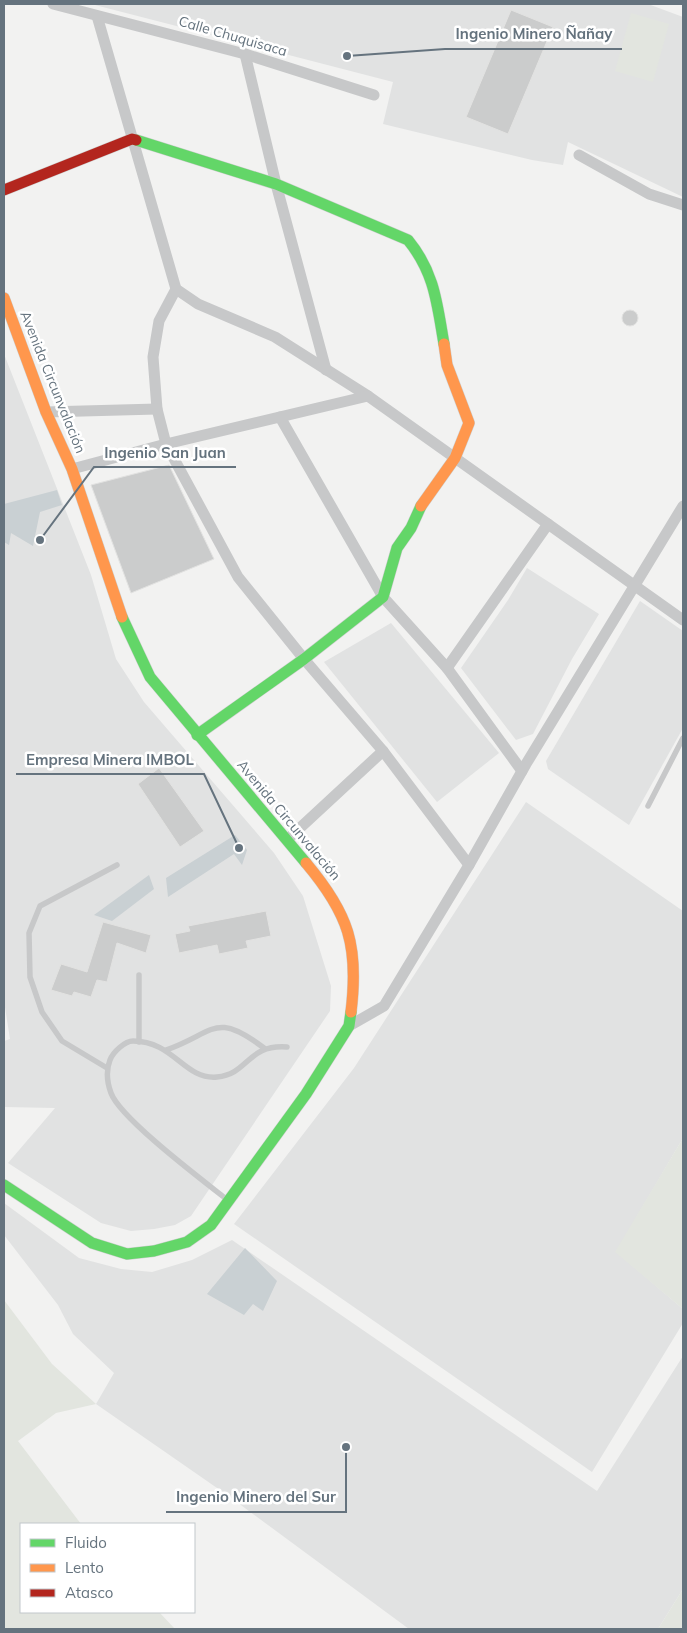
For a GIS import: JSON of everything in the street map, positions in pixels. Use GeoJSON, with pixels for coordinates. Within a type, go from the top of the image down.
{"type":"FeatureCollection","features":[{"type":"Feature","properties":{"kind":"main road"},"geometry":{"type":"LineString","coordinates":[[4,190],[132,139],[276,184],[408,240],[421,256],[435,288],[447,365],[464,405],[469,423],[455,458],[419,509],[411,528],[396,548],[383,597],[304,659],[197,735]]}},
{"type":"Feature","properties":{"kind":"main road","name":"Avenida Circunvalación"},"geometry":{"type":"LineString","coordinates":[[4,298],[7,316],[46,412],[72,469],[125,626],[150,677],[329,890],[348,929],[354,954],[355,978],[349,1026],[306,1094],[212,1225],[187,1242],[154,1251],[127,1254],[92,1243],[4,1184]]}},
{"type":"Feature","properties":{"kind":"street","name":"Calle Chuquisaca"},"geometry":{"type":"LineString","coordinates":[[53,4],[245,54],[374,95]]}},
{"type":"Feature","properties":{"kind":"street"},"geometry":{"type":"LineString","coordinates":[[98,16],[176,288],[198,304],[274,337],[368,396],[683,620]]}},
{"type":"Feature","properties":{"kind":"street"},"geometry":{"type":"LineString","coordinates":[[245,54],[276,184],[326,370]]}},
{"type":"Feature","properties":{"kind":"street"},"geometry":{"type":"LineString","coordinates":[[579,155],[649,194],[683,205]]}},
{"type":"Feature","properties":{"kind":"street"},"geometry":{"type":"LineString","coordinates":[[176,288],[159,321],[153,357],[157,409],[166,444],[238,577],[304,659],[383,751],[469,865]]}},
{"type":"Feature","properties":{"kind":"street"},"geometry":{"type":"LineString","coordinates":[[72,469],[166,444],[368,396]]}},
{"type":"Feature","properties":{"kind":"street"},"geometry":{"type":"LineString","coordinates":[[46,412],[157,409]]}},
{"type":"Feature","properties":{"kind":"street"},"geometry":{"type":"LineString","coordinates":[[280,417],[383,597],[447,668],[522,771]]}},
{"type":"Feature","properties":{"kind":"street"},"geometry":{"type":"LineString","coordinates":[[349,1026],[384,1006],[469,865],[522,771],[683,506]]}},
{"type":"Feature","properties":{"kind":"street"},"geometry":{"type":"LineString","coordinates":[[447,668],[548,524]]}},
{"type":"Feature","properties":{"kind":"street"},"geometry":{"type":"LineString","coordinates":[[288,839],[383,751]]}},
{"type":"Feature","properties":{"kind":"lane"},"geometry":{"type":"LineString","coordinates":[[648,806],[683,738]]}},
{"type":"Feature","properties":{"kind":"lane"},"geometry":{"type":"LineString","coordinates":[[106,1068],[62,1041],[42,1012],[30,977],[29,933],[40,906],[117,865]]}},
{"type":"Feature","properties":{"kind":"lane"},"geometry":{"type":"LineString","coordinates":[[139,975],[140,1042]]}},
{"type":"Feature","properties":{"kind":"lane"},"geometry":{"type":"LineString","coordinates":[[166,1050],[184,1043],[215,1026],[232,1028],[247,1035],[264,1048]]}},
{"type":"Feature","properties":{"kind":"lane"},"geometry":{"type":"LineString","coordinates":[[229,1201],[189,1169],[121,1109],[111,1094],[106,1068],[113,1054],[130,1041],[150,1042],[166,1050],[199,1076],[218,1077],[236,1072],[254,1054],[264,1048],[273,1046],[287,1047]]}},
{"type":"Feature","properties":{"kind":"shaded area"},"geometry":{"type":"Polygon","coordinates":[[[91,4],[648,4],[683,17],[683,197],[568,142],[563,165],[532,160],[383,124],[393,82],[91,4]]]}},
{"type":"Feature","properties":{"kind":"shaded area"},"geometry":{"type":"Polygon","coordinates":[[[631,13],[669,24],[653,82],[615,71],[631,13]]]}},
{"type":"Feature","properties":{"kind":"shaded area"},"geometry":{"type":"Polygon","coordinates":[[[4,354],[91,575],[116,659],[144,702],[274,853],[303,896],[331,986],[330,1011],[191,1216],[175,1225],[154,1229],[131,1231],[101,1223],[8,1163],[55,1108],[4,1107],[4,1041],[10,1039],[4,1001],[4,354]]]}},
{"type":"Feature","properties":{"kind":"shaded area"},"geometry":{"type":"Polygon","coordinates":[[[57,490],[62,505],[40,512],[33,546],[11,533],[9,545],[4,542],[4,504],[57,490]]]}},
{"type":"Feature","properties":{"kind":"shaded area"},"geometry":{"type":"Polygon","coordinates":[[[527,568],[599,614],[572,659],[533,734],[516,740],[461,668],[508,600],[527,568]]]}},
{"type":"Feature","properties":{"kind":"shaded area"},"geometry":{"type":"Polygon","coordinates":[[[640,601],[683,631],[683,728],[629,825],[548,769],[546,761],[640,601]]]}},
{"type":"Feature","properties":{"kind":"shaded area"},"geometry":{"type":"Polygon","coordinates":[[[391,623],[499,753],[437,802],[324,662],[391,623]]]}},
{"type":"Feature","properties":{"kind":"shaded area"},"geometry":{"type":"Polygon","coordinates":[[[526,802],[683,911],[683,1138],[616,1252],[683,1309],[683,1323],[592,1472],[234,1224],[354,1068],[526,802]]]}},
{"type":"Feature","properties":{"kind":"shaded area"},"geometry":{"type":"Polygon","coordinates":[[[235,835],[247,850],[242,865],[234,854],[168,897],[166,878],[235,835]]]}},
{"type":"Feature","properties":{"kind":"shaded area"},"geometry":{"type":"Polygon","coordinates":[[[149,875],[154,889],[112,921],[94,915],[149,875]]]}},
{"type":"Feature","properties":{"kind":"shaded area"},"geometry":{"type":"Polygon","coordinates":[[[683,1138],[683,1309],[615,1252],[683,1138]]]}},
{"type":"Feature","properties":{"kind":"shaded area"},"geometry":{"type":"Polygon","coordinates":[[[4,1203],[79,1258],[121,1269],[152,1272],[192,1260],[232,1240],[597,1491],[683,1356],[683,1589],[658,1629],[409,1629],[230,1497],[96,1404],[114,1373],[73,1334],[58,1305],[4,1235],[4,1203]]]}},
{"type":"Feature","properties":{"kind":"shaded area"},"geometry":{"type":"Polygon","coordinates":[[[245,1248],[277,1281],[263,1311],[253,1304],[244,1315],[207,1294],[245,1248]]]}},
{"type":"Feature","properties":{"kind":"shaded area"},"geometry":{"type":"Polygon","coordinates":[[[4,1300],[52,1364],[96,1404],[56,1413],[18,1441],[80,1523],[20,1523],[20,1613],[160,1613],[175,1629],[4,1629],[4,1300]]]}},
{"type":"Feature","properties":{"kind":"shaded area"},"geometry":{"type":"Polygon","coordinates":[[[683,1589],[683,1629],[658,1629],[683,1589]]]}},
{"type":"Feature","properties":{"kind":"building"},"geometry":{"type":"Polygon","coordinates":[[[511,10],[553,27],[508,134],[466,117],[511,10]]]}},
{"type":"Feature","properties":{"kind":"building"},"geometry":{"type":"Polygon","coordinates":[[[630,310],[638,318],[630,326],[622,318],[630,310]]]}},
{"type":"Feature","properties":{"kind":"building"},"geometry":{"type":"Polygon","coordinates":[[[169,465],[214,559],[131,593],[91,485],[169,465]]]}},
{"type":"Feature","properties":{"kind":"building"},"geometry":{"type":"Polygon","coordinates":[[[159,768],[204,831],[180,847],[138,784],[159,768]]]}},
{"type":"Feature","properties":{"kind":"building"},"geometry":{"type":"Polygon","coordinates":[[[266,911],[271,936],[246,941],[248,948],[219,954],[217,945],[179,953],[175,934],[190,931],[188,926],[266,911]]]}},
{"type":"Feature","properties":{"kind":"building"},"geometry":{"type":"Polygon","coordinates":[[[103,922],[151,935],[146,953],[117,943],[107,982],[97,980],[91,997],[74,992],[72,996],[51,990],[61,964],[87,972],[103,922]]]}},
{"type":"Feature","properties":{"kind":"traffic: fast"},"geometry":{"type":"LineString","coordinates":[[136,140],[276,184],[408,240],[424,265],[434,289],[444,344]]}},
{"type":"Feature","properties":{"kind":"traffic: fast"},"geometry":{"type":"LineString","coordinates":[[197,735],[304,659],[383,597],[397,548],[411,528],[421,506]]}},
{"type":"Feature","properties":{"kind":"traffic: fast"},"geometry":{"type":"LineString","coordinates":[[122,617],[150,677],[306,863]]}},
{"type":"Feature","properties":{"kind":"traffic: fast"},"geometry":{"type":"LineString","coordinates":[[4,1185],[92,1243],[127,1254],[154,1251],[187,1242],[211,1225],[306,1094],[349,1026],[351,1012]]}},
{"type":"Feature","properties":{"kind":"traffic: slow"},"geometry":{"type":"LineString","coordinates":[[4,298],[46,412],[72,469],[122,617]]}},
{"type":"Feature","properties":{"kind":"traffic: slow"},"geometry":{"type":"LineString","coordinates":[[421,506],[455,458],[469,423],[447,365],[444,344]]}},
{"type":"Feature","properties":{"kind":"traffic: slow"},"geometry":{"type":"LineString","coordinates":[[306,863],[321,881],[332,899],[348,932],[352,949],[353,968],[351,1012]]}},
{"type":"Feature","properties":{"kind":"traffic: jam"},"geometry":{"type":"LineString","coordinates":[[4,190],[132,139],[136,140]]}},
{"type":"Feature","properties":{"kind":"place","name":"Ingenio Minero Ñañay"},"geometry":{"type":"Point","coordinates":[347,56]}},
{"type":"Feature","properties":{"kind":"place","name":"Ingenio San Juan"},"geometry":{"type":"Point","coordinates":[40,540]}},
{"type":"Feature","properties":{"kind":"place","name":"Empresa Minera IMBOL"},"geometry":{"type":"Point","coordinates":[239,848]}},
{"type":"Feature","properties":{"kind":"place","name":"Ingenio Minero del Sur"},"geometry":{"type":"Point","coordinates":[346,1447]}}]}
